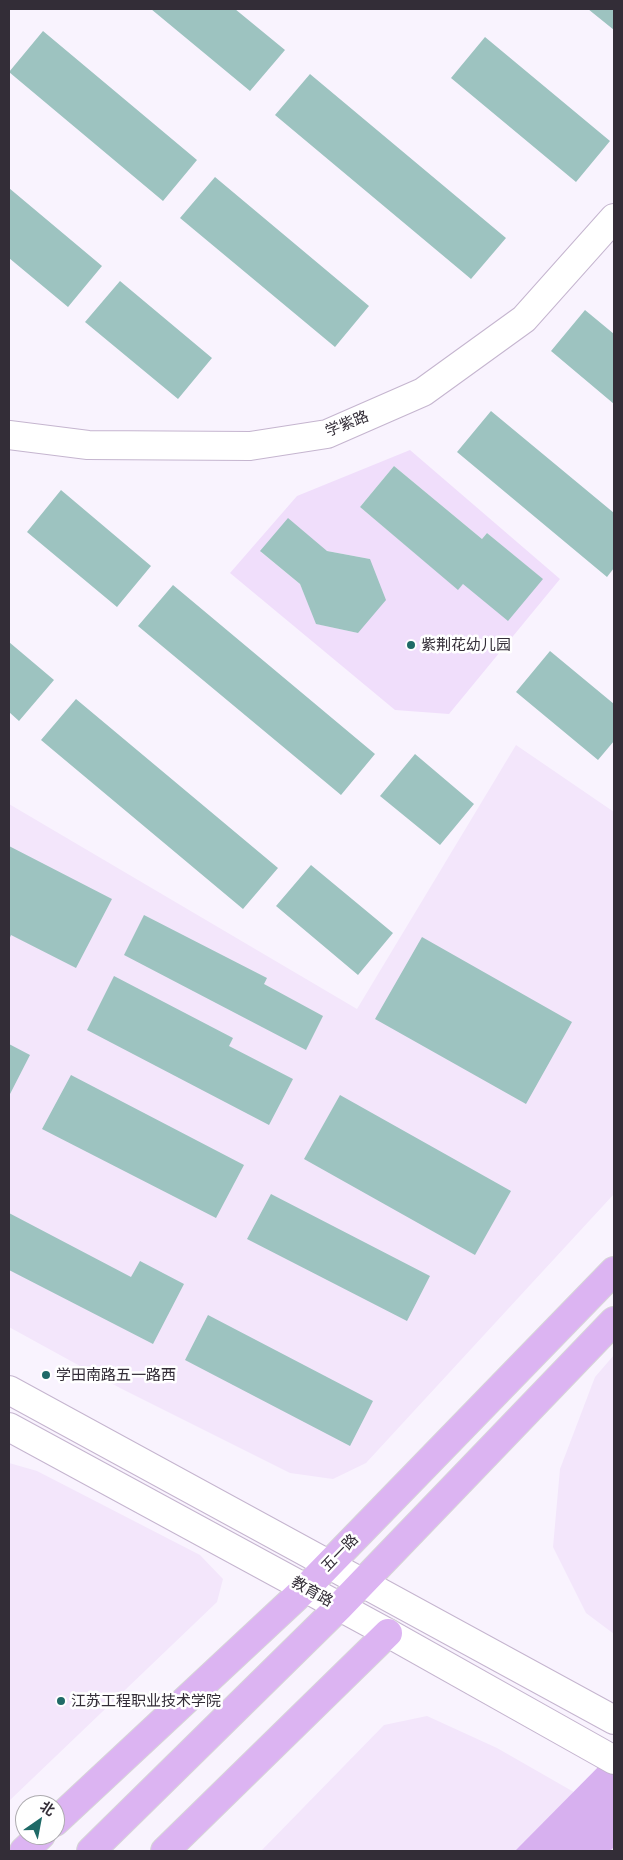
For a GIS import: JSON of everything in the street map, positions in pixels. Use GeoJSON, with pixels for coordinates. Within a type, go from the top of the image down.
{"type":"FeatureCollection","features":[{"type":"Feature","properties":{"kind":"main road","name":"五一路"},"geometry":{"type":"LineString","coordinates":[[65,1813],[306,1588],[614,1271]]}},
{"type":"Feature","properties":{"kind":"main road"},"geometry":{"type":"LineString","coordinates":[[91,1851],[363,1583],[614,1321]]}},
{"type":"Feature","properties":{"kind":"main road"},"geometry":{"type":"LineString","coordinates":[[165,1851],[388,1633]]}},
{"type":"Feature","properties":{"kind":"street","name":"学紫路"},"geometry":{"type":"LineString","coordinates":[[9,436],[88,445],[250,446],[327,434],[423,392],[524,319],[614,218]]}},
{"type":"Feature","properties":{"kind":"street"},"geometry":{"type":"LineString","coordinates":[[9,1390],[614,1720]]}},
{"type":"Feature","properties":{"kind":"street","name":"教育路"},"geometry":{"type":"LineString","coordinates":[[9,1426],[388,1633],[604,1754]]}},
{"type":"Feature","properties":{"kind":"shaded area","name":"紫荆花幼儿园"},"geometry":{"type":"Polygon","coordinates":[[[410,450],[560,579],[449,714],[395,710],[230,573],[297,496],[410,450]],[[394,466],[360,507],[458,589],[463,584],[542,579],[487,533],[482,539],[394,466]],[[327,551],[261,552],[300,584],[317,624],[358,633],[370,559],[327,551]]]}},
{"type":"Feature","properties":{"kind":"shaded area"},"geometry":{"type":"Polygon","coordinates":[[[516,745],[614,812],[614,1194],[366,1463],[333,1479],[290,1473],[120,1388],[9,1327],[9,804],[357,1009],[516,745]]]}},
{"type":"Feature","properties":{"kind":"shaded area"},"geometry":{"type":"Polygon","coordinates":[[[614,1355],[614,1634],[586,1613],[553,1547],[560,1469],[595,1377],[614,1355]]]}},
{"type":"Feature","properties":{"kind":"shaded area","name":"江苏工程职业技术学院"},"geometry":{"type":"Polygon","coordinates":[[[9,1463],[37,1471],[200,1555],[223,1579],[217,1602],[9,1801],[9,1463]]]}},
{"type":"Feature","properties":{"kind":"shaded area"},"geometry":{"type":"Polygon","coordinates":[[[427,1716],[497,1748],[614,1815],[614,1851],[261,1851],[384,1725],[427,1716]]]}},
{"type":"Feature","properties":{"kind":"shaded area"},"geometry":{"type":"Polygon","coordinates":[[[614,1751],[614,1847],[610,1851],[515,1851],[614,1751]]]}},
{"type":"Feature","properties":{"kind":"building"},"geometry":{"type":"Polygon","coordinates":[[[151,9],[235,9],[285,50],[250,91],[151,9]]]}},
{"type":"Feature","properties":{"kind":"building"},"geometry":{"type":"Polygon","coordinates":[[[588,9],[614,9],[614,30],[588,9]]]}},
{"type":"Feature","properties":{"kind":"building"},"geometry":{"type":"Polygon","coordinates":[[[43,31],[197,160],[163,201],[9,72],[43,31]]]}},
{"type":"Feature","properties":{"kind":"building"},"geometry":{"type":"Polygon","coordinates":[[[485,37],[610,141],[576,182],[451,78],[485,37]]]}},
{"type":"Feature","properties":{"kind":"building"},"geometry":{"type":"Polygon","coordinates":[[[310,74],[506,238],[471,279],[275,115],[310,74]]]}},
{"type":"Feature","properties":{"kind":"building"},"geometry":{"type":"Polygon","coordinates":[[[215,177],[369,306],[335,347],[180,218],[215,177]]]}},
{"type":"Feature","properties":{"kind":"building"},"geometry":{"type":"Polygon","coordinates":[[[9,188],[102,266],[68,307],[9,258],[9,188]]]}},
{"type":"Feature","properties":{"kind":"building"},"geometry":{"type":"Polygon","coordinates":[[[120,281],[212,358],[178,399],[85,322],[120,281]]]}},
{"type":"Feature","properties":{"kind":"building"},"geometry":{"type":"Polygon","coordinates":[[[585,310],[614,334],[614,404],[551,351],[585,310]]]}},
{"type":"Feature","properties":{"kind":"building"},"geometry":{"type":"Polygon","coordinates":[[[491,411],[614,513],[614,568],[607,577],[457,452],[491,411]]]}},
{"type":"Feature","properties":{"kind":"building"},"geometry":{"type":"Polygon","coordinates":[[[394,466],[482,539],[487,533],[543,579],[508,621],[463,584],[458,590],[360,507],[394,466]]]}},
{"type":"Feature","properties":{"kind":"building"},"geometry":{"type":"Polygon","coordinates":[[[61,490],[151,566],[117,607],[27,532],[61,490]]]}},
{"type":"Feature","properties":{"kind":"building"},"geometry":{"type":"Polygon","coordinates":[[[288,518],[327,551],[370,559],[386,600],[358,633],[316,624],[300,584],[260,551],[288,518]]]}},
{"type":"Feature","properties":{"kind":"building"},"geometry":{"type":"Polygon","coordinates":[[[173,585],[375,754],[341,795],[138,626],[173,585]]]}},
{"type":"Feature","properties":{"kind":"building"},"geometry":{"type":"Polygon","coordinates":[[[9,642],[54,680],[19,721],[9,712],[9,642]]]}},
{"type":"Feature","properties":{"kind":"building"},"geometry":{"type":"Polygon","coordinates":[[[550,651],[614,704],[614,741],[598,760],[516,692],[550,651]]]}},
{"type":"Feature","properties":{"kind":"building"},"geometry":{"type":"Polygon","coordinates":[[[76,699],[278,868],[243,909],[41,740],[76,699]]]}},
{"type":"Feature","properties":{"kind":"building"},"geometry":{"type":"Polygon","coordinates":[[[415,754],[474,804],[440,845],[380,796],[415,754]]]}},
{"type":"Feature","properties":{"kind":"building"},"geometry":{"type":"Polygon","coordinates":[[[9,846],[112,899],[76,968],[11,935],[9,940],[9,846]]]}},
{"type":"Feature","properties":{"kind":"building"},"geometry":{"type":"Polygon","coordinates":[[[311,865],[393,933],[358,975],[276,906],[311,865]]]}},
{"type":"Feature","properties":{"kind":"building"},"geometry":{"type":"Polygon","coordinates":[[[144,915],[267,978],[264,984],[323,1016],[306,1050],[124,955],[144,915]]]}},
{"type":"Feature","properties":{"kind":"building"},"geometry":{"type":"Polygon","coordinates":[[[422,937],[572,1022],[526,1104],[375,1019],[422,937]]]}},
{"type":"Feature","properties":{"kind":"building"},"geometry":{"type":"Polygon","coordinates":[[[114,976],[233,1038],[229,1046],[293,1079],[269,1125],[87,1030],[114,976]]]}},
{"type":"Feature","properties":{"kind":"building"},"geometry":{"type":"Polygon","coordinates":[[[9,1044],[30,1055],[9,1096],[9,1044]]]}},
{"type":"Feature","properties":{"kind":"building"},"geometry":{"type":"Polygon","coordinates":[[[71,1075],[244,1165],[216,1218],[42,1129],[71,1075]]]}},
{"type":"Feature","properties":{"kind":"building"},"geometry":{"type":"Polygon","coordinates":[[[340,1095],[511,1191],[475,1255],[304,1159],[340,1095]]]}},
{"type":"Feature","properties":{"kind":"building"},"geometry":{"type":"Polygon","coordinates":[[[271,1194],[430,1276],[407,1321],[247,1239],[271,1194]]]}},
{"type":"Feature","properties":{"kind":"building"},"geometry":{"type":"Polygon","coordinates":[[[9,1213],[131,1277],[140,1261],[184,1284],[153,1344],[9,1270],[9,1213]]]}},
{"type":"Feature","properties":{"kind":"building"},"geometry":{"type":"Polygon","coordinates":[[[208,1315],[373,1401],[350,1446],[185,1360],[208,1315]]]}},
{"type":"Feature","properties":{"kind":"place","name":"紫荆花幼儿园"},"geometry":{"type":"Point","coordinates":[411,645]}},
{"type":"Feature","properties":{"kind":"place","name":"学田南路五一路西"},"geometry":{"type":"Point","coordinates":[46,1375]}},
{"type":"Feature","properties":{"kind":"place","name":"江苏工程职业技术学院"},"geometry":{"type":"Point","coordinates":[61,1701]}}]}
